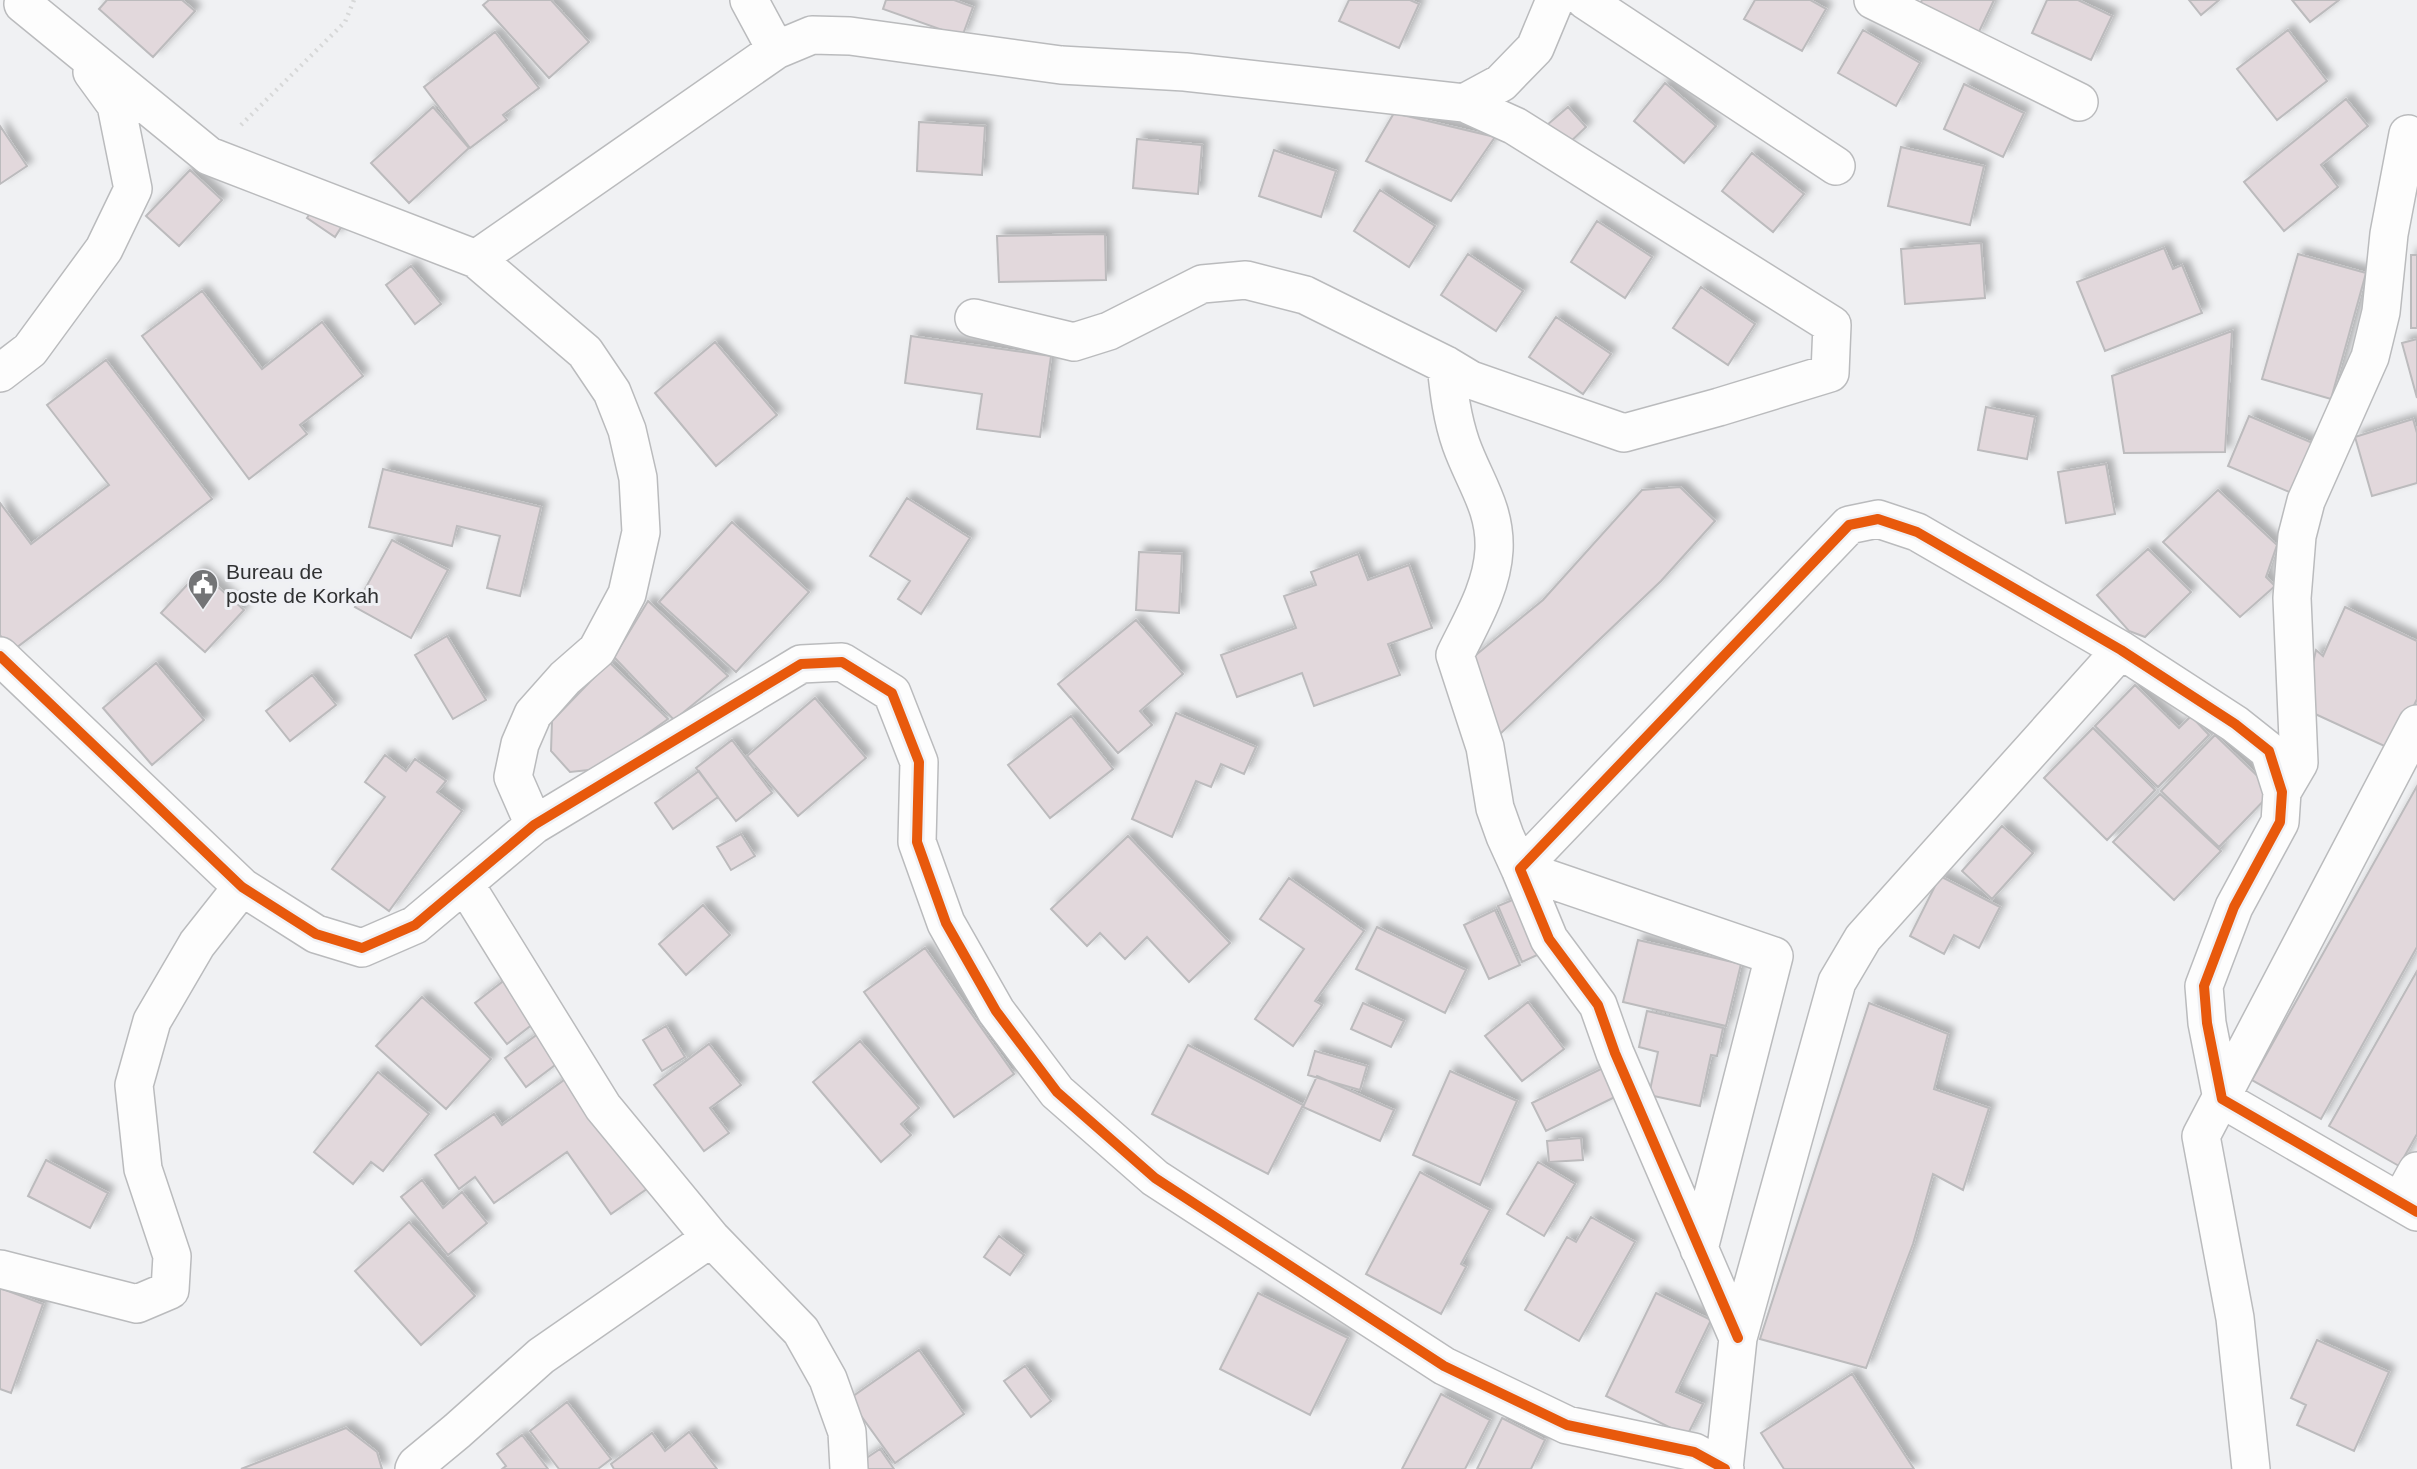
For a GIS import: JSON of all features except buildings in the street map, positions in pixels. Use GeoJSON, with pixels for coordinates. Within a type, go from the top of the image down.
{"type":"FeatureCollection","features":[{"type":"Feature","properties":{"kind":"street"},"geometry":{"type":"LineString","coordinates":[[750,0],[776,50]]}},
{"type":"Feature","properties":{"kind":"street"},"geometry":{"type":"LineString","coordinates":[[1873,0],[2079,102]]}},
{"type":"Feature","properties":{"kind":"street"},"geometry":{"type":"LineString","coordinates":[[1464,103],[1501,83],[1535,48],[1560,1],[1836,166]]}},
{"type":"Feature","properties":{"kind":"street"},"geometry":{"type":"LineString","coordinates":[[21,2],[209,156],[476,259],[585,352],[612,392],[627,430],[638,478],[641,532],[627,594],[597,650],[565,678],[533,715],[520,744],[513,777],[534,825]]}},
{"type":"Feature","properties":{"kind":"street"},"geometry":{"type":"LineString","coordinates":[[0,373],[30,350],[104,249],[133,189],[116,105],[76,50],[21,2]]}},
{"type":"Feature","properties":{"kind":"street"},"geometry":{"type":"LineString","coordinates":[[476,259],[776,50],[813,35],[850,36],[1061,65],[1185,72],[1464,103],[1515,126],[1832,325],[1830,373],[1624,433],[1471,380],[1305,295],[1246,279],[1202,284],[1109,331],[1074,342],[974,318]]}},
{"type":"Feature","properties":{"kind":"street"},"geometry":{"type":"LineString","coordinates":[[2282,792],[2299,763],[2292,598],[2297,536],[2306,501],[2370,357],[2381,312],[2389,234],[2408,134]]}},
{"type":"Feature","properties":{"kind":"street"},"geometry":{"type":"LineString","coordinates":[[1446,365],[1450,410],[1462,446],[1489,507],[1494,551],[1482,601],[1455,655],[1485,747],[1495,808],[1549,939],[1598,1005],[1615,1052],[1738,1338]]}},
{"type":"Feature","properties":{"kind":"street"},"geometry":{"type":"LineString","coordinates":[[1520,869],[1849,525],[1878,519],[1917,532],[2122,650],[2235,724],[2269,751],[2282,792],[2280,822],[2234,906],[2204,986],[2207,1023],[2222,1099]]}},
{"type":"Feature","properties":{"kind":"street"},"geometry":{"type":"LineString","coordinates":[[0,656],[242,887],[316,934],[362,948],[415,925],[534,825],[800,664],[842,662],[892,693],[919,761],[917,842],[946,923],[996,1011],[1057,1092],[1155,1178],[1444,1366],[1567,1425],[1695,1452],[1725,1469],[1738,1338],[1837,982],[1863,938],[2122,650]]}},
{"type":"Feature","properties":{"kind":"street"},"geometry":{"type":"LineString","coordinates":[[2251,1469],[2235,1318],[2201,1136],[2417,724]]}},
{"type":"Feature","properties":{"kind":"street"},"geometry":{"type":"LineString","coordinates":[[1520,869],[1774,956],[1699,1250]]}},
{"type":"Feature","properties":{"kind":"street"},"geometry":{"type":"LineString","coordinates":[[464,884],[603,1107],[711,1238],[801,1331],[828,1379],[847,1432],[849,1469]]}},
{"type":"Feature","properties":{"kind":"street"},"geometry":{"type":"LineString","coordinates":[[0,1269],[136,1304],[170,1290],[172,1256],[143,1169],[134,1085],[152,1021],[197,944],[242,887]]}},
{"type":"Feature","properties":{"kind":"street"},"geometry":{"type":"LineString","coordinates":[[2222,1099],[2411,1195]]}},
{"type":"Feature","properties":{"kind":"street"},"geometry":{"type":"LineString","coordinates":[[414,1469],[415,1465],[541,1356],[711,1238]]}},
{"type":"Feature","properties":{"kind":"path"},"geometry":{"type":"LineString","coordinates":[[209,156],[345,22],[354,0]]}},
{"type":"Feature","properties":{"kind":"cycle path"},"geometry":{"type":"LineString","coordinates":[[1738,1338],[1615,1053],[1598,1005],[1549,939],[1520,869],[1849,525],[1878,519],[1917,532],[2121,650],[2235,724],[2269,751],[2282,792],[2280,822],[2234,907],[2204,986],[2207,1023],[2222,1099],[2417,1212]]}},
{"type":"Feature","properties":{"kind":"cycle path"},"geometry":{"type":"LineString","coordinates":[[0,656],[242,887],[316,934],[362,948],[415,925],[534,825],[801,664],[842,662],[892,693],[919,762],[917,842],[946,923],[996,1011],[1057,1092],[1155,1178],[1444,1366],[1567,1425],[1694,1452],[1725,1469]]}},
{"type":"Feature","properties":{"kind":"place","name":"Bureau de poste de Korkah"},"geometry":{"type":"Point","coordinates":[203,611]}}]}
